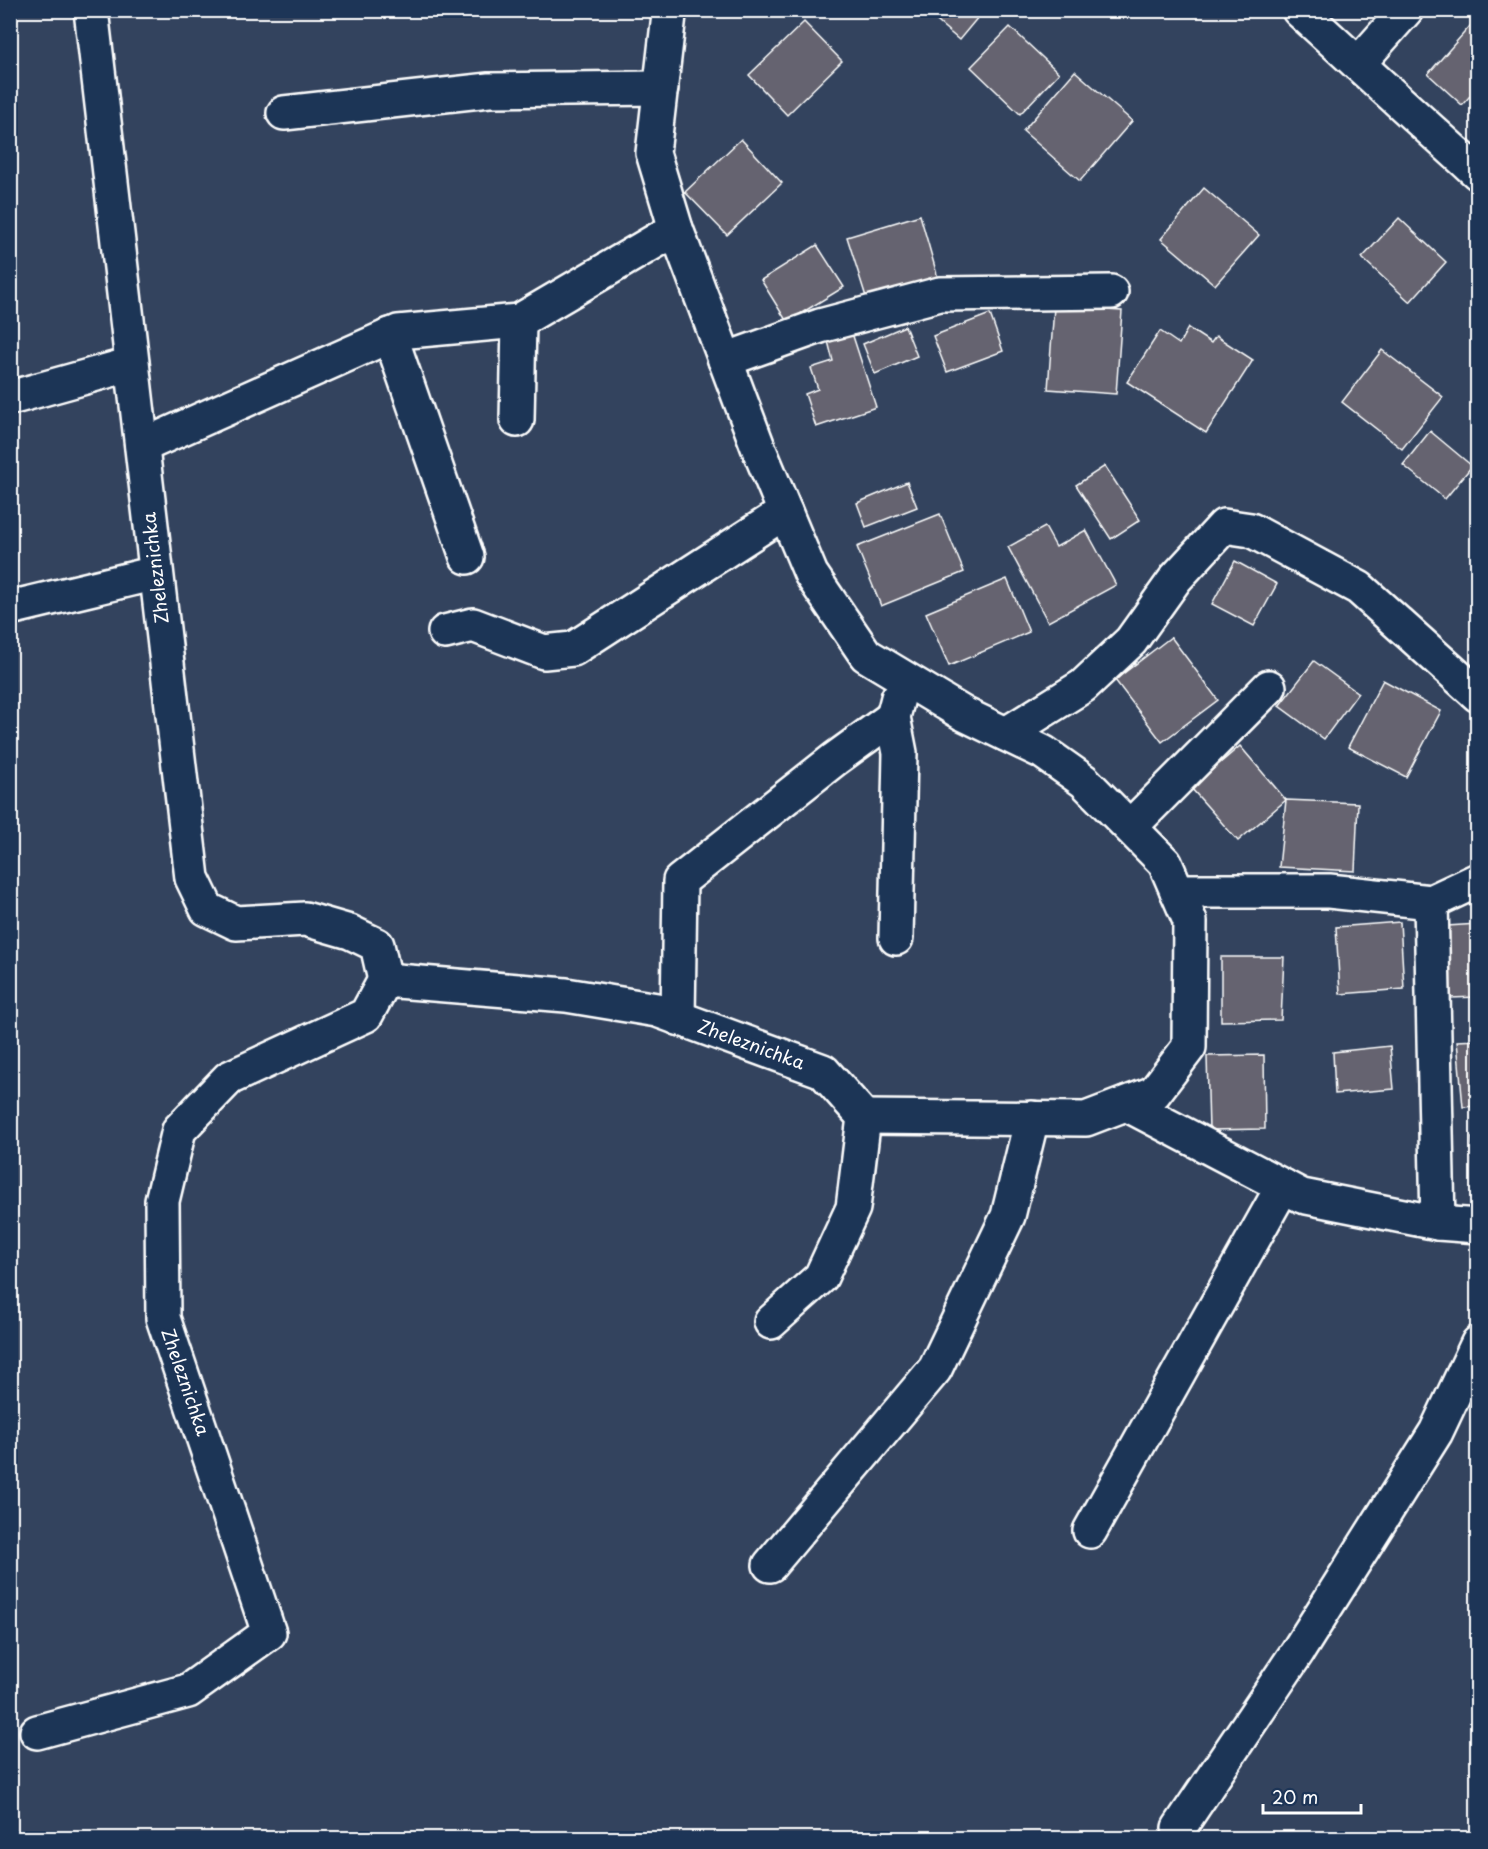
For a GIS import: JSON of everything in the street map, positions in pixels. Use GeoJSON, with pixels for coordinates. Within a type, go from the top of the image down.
{"type":"FeatureCollection","features":[{"type":"Feature","properties":{"kind":"street","name":"Zheleznichka"},"geometry":{"type":"LineString","coordinates":[[37,1732],[188,1691],[268,1633],[163,1318],[162,1201],[179,1130],[229,1078],[366,1015],[385,980],[377,945],[350,932],[305,919],[236,923],[207,909],[192,878],[91,10]]}},
{"type":"Feature","properties":{"kind":"street"},"geometry":{"type":"LineString","coordinates":[[666,10],[669,15],[653,153],[676,229],[725,360],[758,447],[811,574],[866,655],[963,714],[1043,752],[1084,781],[1165,863],[1190,921],[1189,1047],[1154,1093],[1086,1119],[864,1117],[853,1208],[821,1277],[771,1322]]}},
{"type":"Feature","properties":{"kind":"street"},"geometry":{"type":"LineString","coordinates":[[1299,10],[1478,173]]}},
{"type":"Feature","properties":{"kind":"street"},"geometry":{"type":"LineString","coordinates":[[1358,64],[1406,10]]}},
{"type":"Feature","properties":{"kind":"street"},"geometry":{"type":"LineString","coordinates":[[284,113],[489,90],[661,88]]}},
{"type":"Feature","properties":{"kind":"street"},"geometry":{"type":"LineString","coordinates":[[142,446],[398,332],[519,321],[676,229]]}},
{"type":"Feature","properties":{"kind":"street"},"geometry":{"type":"LineString","coordinates":[[725,360],[820,326],[940,294],[1112,292]]}},
{"type":"Feature","properties":{"kind":"street"},"geometry":{"type":"LineString","coordinates":[[517,420],[519,321]]}},
{"type":"Feature","properties":{"kind":"street"},"geometry":{"type":"LineString","coordinates":[[390,335],[467,557]]}},
{"type":"Feature","properties":{"kind":"street"},"geometry":{"type":"LineString","coordinates":[[10,398],[132,364]]}},
{"type":"Feature","properties":{"kind":"street"},"geometry":{"type":"LineString","coordinates":[[445,632],[474,625],[544,652],[573,649],[785,512]]}},
{"type":"Feature","properties":{"kind":"street"},"geometry":{"type":"LineString","coordinates":[[1006,734],[1083,687],[1131,641],[1176,578],[1224,526],[1251,530],[1359,588],[1478,695]]}},
{"type":"Feature","properties":{"kind":"street"},"geometry":{"type":"LineString","coordinates":[[10,608],[156,573]]}},
{"type":"Feature","properties":{"kind":"street"},"geometry":{"type":"LineString","coordinates":[[896,938],[900,753],[893,717],[903,677]]}},
{"type":"Feature","properties":{"kind":"street"},"geometry":{"type":"LineString","coordinates":[[1130,827],[1269,687]]}},
{"type":"Feature","properties":{"kind":"street"},"geometry":{"type":"LineString","coordinates":[[678,1018],[680,881],[835,759],[893,717]]}},
{"type":"Feature","properties":{"kind":"street"},"geometry":{"type":"LineString","coordinates":[[1177,891],[1329,891],[1431,902],[1478,880]]}},
{"type":"Feature","properties":{"kind":"street"},"geometry":{"type":"LineString","coordinates":[[1431,902],[1438,1223]]}},
{"type":"Feature","properties":{"kind":"street","name":"Zheleznichka"},"geometry":{"type":"LineString","coordinates":[[385,980],[566,995],[657,1010],[823,1071],[864,1117]]}},
{"type":"Feature","properties":{"kind":"street"},"geometry":{"type":"LineString","coordinates":[[1126,1104],[1302,1196],[1438,1223],[1478,1226]]}},
{"type":"Feature","properties":{"kind":"street"},"geometry":{"type":"LineString","coordinates":[[770,1565],[935,1369],[1008,1216],[1032,1118]]}},
{"type":"Feature","properties":{"kind":"street"},"geometry":{"type":"LineString","coordinates":[[1090,1531],[1282,1186]]}},
{"type":"Feature","properties":{"kind":"street"},"geometry":{"type":"LineString","coordinates":[[1179,1828],[1298,1651],[1436,1432],[1478,1343]]}},
{"type":"Feature","properties":{"kind":"building"},"geometry":{"type":"Polygon","coordinates":[[[924,10],[984,10],[959,40],[924,10]]]}},
{"type":"Feature","properties":{"kind":"building"},"geometry":{"type":"Polygon","coordinates":[[[804,22],[842,61],[787,115],[749,75],[804,22]]]}},
{"type":"Feature","properties":{"kind":"building"},"geometry":{"type":"Polygon","coordinates":[[[1471,25],[1478,31],[1478,87],[1462,105],[1428,74],[1471,25]]]}},
{"type":"Feature","properties":{"kind":"building"},"geometry":{"type":"Polygon","coordinates":[[[1010,27],[1059,73],[1020,114],[971,67],[1010,27]]]}},
{"type":"Feature","properties":{"kind":"building"},"geometry":{"type":"Polygon","coordinates":[[[1075,71],[1132,121],[1080,181],[1023,131],[1075,71]]]}},
{"type":"Feature","properties":{"kind":"building"},"geometry":{"type":"Polygon","coordinates":[[[741,139],[782,183],[727,235],[685,192],[741,139]]]}},
{"type":"Feature","properties":{"kind":"building"},"geometry":{"type":"Polygon","coordinates":[[[1204,188],[1259,235],[1215,285],[1161,239],[1204,188]]]}},
{"type":"Feature","properties":{"kind":"building"},"geometry":{"type":"Polygon","coordinates":[[[920,215],[938,278],[867,300],[847,237],[920,215]]]}},
{"type":"Feature","properties":{"kind":"building"},"geometry":{"type":"Polygon","coordinates":[[[1399,218],[1446,262],[1410,302],[1362,258],[1399,218]]]}},
{"type":"Feature","properties":{"kind":"building"},"geometry":{"type":"Polygon","coordinates":[[[817,245],[844,287],[787,322],[761,280],[817,245]]]}},
{"type":"Feature","properties":{"kind":"building"},"geometry":{"type":"Polygon","coordinates":[[[1054,307],[1122,311],[1116,394],[1048,389],[1054,307]]]}},
{"type":"Feature","properties":{"kind":"building"},"geometry":{"type":"Polygon","coordinates":[[[990,314],[1003,351],[947,372],[933,336],[990,314]]]}},
{"type":"Feature","properties":{"kind":"building"},"geometry":{"type":"Polygon","coordinates":[[[905,326],[917,356],[875,374],[863,344],[905,326]]]}},
{"type":"Feature","properties":{"kind":"building"},"geometry":{"type":"Polygon","coordinates":[[[1188,328],[1211,343],[1216,336],[1253,360],[1206,433],[1127,382],[1160,331],[1179,344],[1188,328]]]}},
{"type":"Feature","properties":{"kind":"building"},"geometry":{"type":"Polygon","coordinates":[[[852,333],[876,407],[816,427],[805,394],[818,389],[811,368],[833,361],[828,341],[852,333]]]}},
{"type":"Feature","properties":{"kind":"building"},"geometry":{"type":"Polygon","coordinates":[[[1382,350],[1443,397],[1402,449],[1342,402],[1382,350]]]}},
{"type":"Feature","properties":{"kind":"building"},"geometry":{"type":"Polygon","coordinates":[[[1430,431],[1472,466],[1445,499],[1403,465],[1430,431]]]}},
{"type":"Feature","properties":{"kind":"building"},"geometry":{"type":"Polygon","coordinates":[[[1105,466],[1140,520],[1111,539],[1076,485],[1105,466]]]}},
{"type":"Feature","properties":{"kind":"building"},"geometry":{"type":"Polygon","coordinates":[[[907,482],[917,507],[866,527],[857,503],[907,482]]]}},
{"type":"Feature","properties":{"kind":"building"},"geometry":{"type":"Polygon","coordinates":[[[940,514],[964,572],[881,606],[857,547],[940,514]]]}},
{"type":"Feature","properties":{"kind":"building"},"geometry":{"type":"Polygon","coordinates":[[[1045,527],[1056,547],[1086,530],[1116,585],[1048,622],[1008,547],[1045,527]]]}},
{"type":"Feature","properties":{"kind":"building"},"geometry":{"type":"Polygon","coordinates":[[[1235,561],[1277,584],[1254,626],[1212,604],[1235,561]]]}},
{"type":"Feature","properties":{"kind":"building"},"geometry":{"type":"Polygon","coordinates":[[[1007,579],[1029,632],[949,666],[926,613],[1007,579]]]}},
{"type":"Feature","properties":{"kind":"building"},"geometry":{"type":"Polygon","coordinates":[[[1171,637],[1218,700],[1162,742],[1115,680],[1171,637]]]}},
{"type":"Feature","properties":{"kind":"building"},"geometry":{"type":"Polygon","coordinates":[[[1314,661],[1358,693],[1324,739],[1279,706],[1314,661]]]}},
{"type":"Feature","properties":{"kind":"building"},"geometry":{"type":"Polygon","coordinates":[[[1383,680],[1441,711],[1406,777],[1348,747],[1383,680]]]}},
{"type":"Feature","properties":{"kind":"building"},"geometry":{"type":"Polygon","coordinates":[[[1240,746],[1286,800],[1238,841],[1191,788],[1240,746]]]}},
{"type":"Feature","properties":{"kind":"building"},"geometry":{"type":"Polygon","coordinates":[[[1286,800],[1358,803],[1355,871],[1279,867],[1286,800]]]}},
{"type":"Feature","properties":{"kind":"building"},"geometry":{"type":"Polygon","coordinates":[[[1400,922],[1404,989],[1340,994],[1336,927],[1400,922]]]}},
{"type":"Feature","properties":{"kind":"building"},"geometry":{"type":"Polygon","coordinates":[[[1478,924],[1478,997],[1450,998],[1447,926],[1478,924]]]}},
{"type":"Feature","properties":{"kind":"building"},"geometry":{"type":"Polygon","coordinates":[[[1221,957],[1284,957],[1281,1020],[1221,1021],[1221,957]]]}},
{"type":"Feature","properties":{"kind":"building"},"geometry":{"type":"Polygon","coordinates":[[[1478,1040],[1478,1106],[1463,1107],[1457,1041],[1478,1040]]]}},
{"type":"Feature","properties":{"kind":"building"},"geometry":{"type":"Polygon","coordinates":[[[1390,1046],[1394,1089],[1335,1094],[1333,1052],[1390,1046]]]}},
{"type":"Feature","properties":{"kind":"building"},"geometry":{"type":"Polygon","coordinates":[[[1264,1055],[1265,1129],[1209,1130],[1207,1056],[1264,1055]]]}},
{"type":"Feature","properties":{"kind":"building"},"geometry":{"type":"Polygon","coordinates":[[[1478,1136],[1478,1196],[1475,1196],[1472,1137],[1478,1136]]]}}]}
